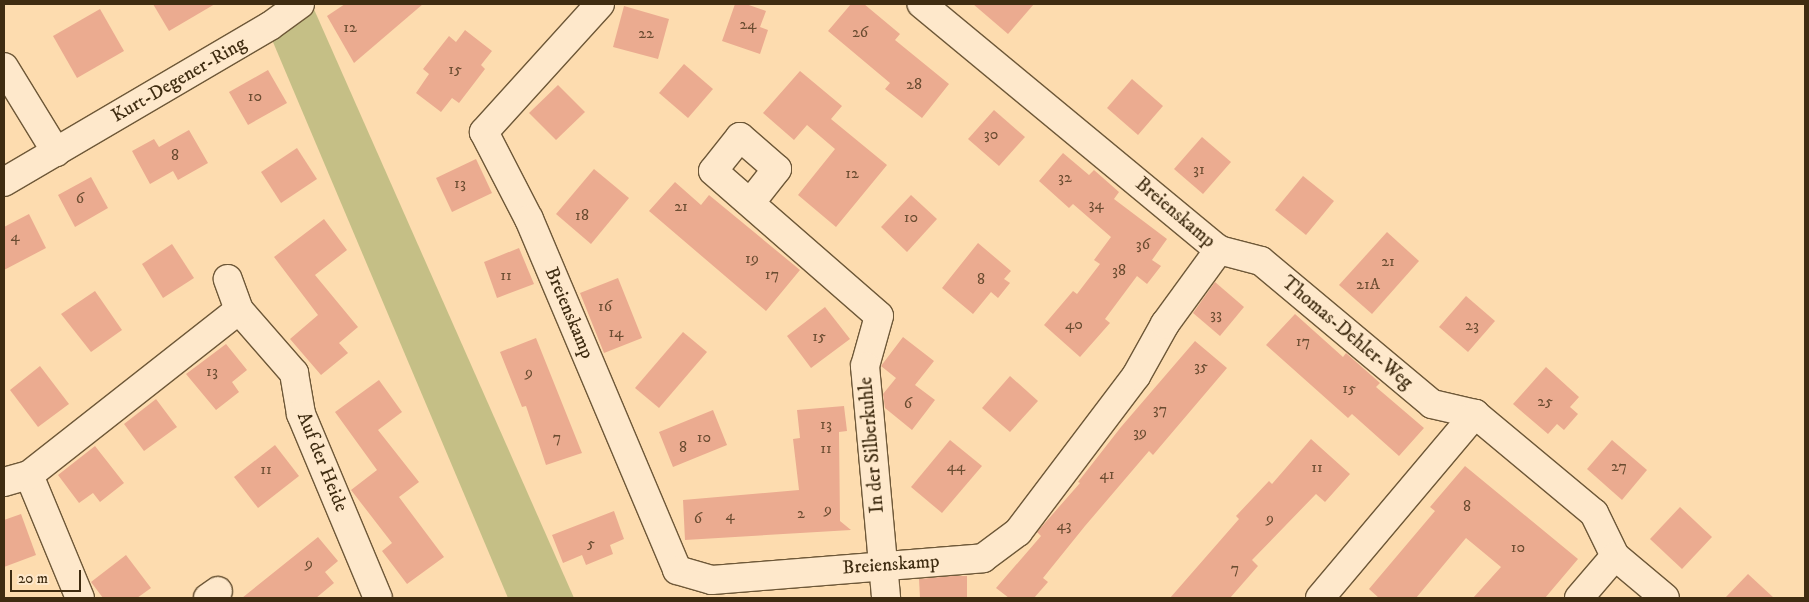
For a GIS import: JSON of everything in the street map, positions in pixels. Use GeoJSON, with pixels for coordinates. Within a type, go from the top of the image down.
{"type":"FeatureCollection","features":[{"type":"Feature","properties":{"kind":"street","name":"Kurt-Degener-Ring"},"geometry":{"type":"LineString","coordinates":[[4,182],[270,26],[300,4]]}},
{"type":"Feature","properties":{"kind":"street","name":"Breienskamp"},"geometry":{"type":"LineString","coordinates":[[600,4],[484,132],[529,220],[676,570],[712,580],[983,558],[1018,532],[1136,376],[1165,324],[1219,250],[922,4]]}},
{"type":"Feature","properties":{"kind":"street"},"geometry":{"type":"LineString","coordinates":[[4,67],[56,152]]}},
{"type":"Feature","properties":{"kind":"street","name":"In der Silberkuhle"},"geometry":{"type":"LineString","coordinates":[[751,202],[879,316],[865,366],[886,598]]}},
{"type":"Feature","properties":{"kind":"street","name":"Thomas-Dehler-Weg"},"geometry":{"type":"LineString","coordinates":[[1219,250],[1261,261],[1432,404],[1475,414],[1594,513],[1615,556],[1665,598]]}},
{"type":"Feature","properties":{"kind":"street","name":"Auf der Heide"},"geometry":{"type":"LineString","coordinates":[[228,279],[239,310],[294,373],[301,414],[378,598]]}},
{"type":"Feature","properties":{"kind":"street"},"geometry":{"type":"LineString","coordinates":[[80,598],[16,478],[239,310]]}},
{"type":"Feature","properties":{"kind":"street"},"geometry":{"type":"LineString","coordinates":[[1320,598],[1475,414]]}},
{"type":"Feature","properties":{"kind":"street"},"geometry":{"type":"LineString","coordinates":[[1579,598],[1615,556]]}},
{"type":"Feature","properties":{"kind":"shaded area"},"geometry":{"type":"Polygon","coordinates":[[[313,7],[574,598],[508,598],[270,35],[313,7]]]}},
{"type":"Feature","properties":{"kind":"building"},"geometry":{"type":"Polygon","coordinates":[[[153,4],[215,4],[169,31],[153,4]]]}},
{"type":"Feature","properties":{"kind":"building"},"geometry":{"type":"Polygon","coordinates":[[[345,4],[423,4],[354,63],[327,16],[345,4]]]}},
{"type":"Feature","properties":{"kind":"building"},"geometry":{"type":"Polygon","coordinates":[[[735,4],[746,4],[766,11],[760,27],[768,30],[760,54],[722,41],[735,4]]]}},
{"type":"Feature","properties":{"kind":"building"},"geometry":{"type":"Polygon","coordinates":[[[851,4],[864,4],[900,34],[895,40],[949,84],[922,118],[885,89],[890,83],[828,31],[851,4]]]}},
{"type":"Feature","properties":{"kind":"building"},"geometry":{"type":"Polygon","coordinates":[[[973,4],[1034,4],[1008,34],[973,4]]]}},
{"type":"Feature","properties":{"kind":"building"},"geometry":{"type":"Polygon","coordinates":[[[624,6],[669,19],[658,59],[613,47],[624,6]]]}},
{"type":"Feature","properties":{"kind":"building"},"geometry":{"type":"Polygon","coordinates":[[[100,9],[124,51],[77,78],[53,36],[100,9]]]}},
{"type":"Feature","properties":{"kind":"building"},"geometry":{"type":"Polygon","coordinates":[[[465,30],[492,51],[481,65],[485,69],[459,103],[452,98],[441,112],[416,93],[429,74],[423,69],[449,36],[456,42],[465,30]]]}},
{"type":"Feature","properties":{"kind":"building"},"geometry":{"type":"Polygon","coordinates":[[[684,64],[713,89],[688,118],[659,93],[684,64]]]}},
{"type":"Feature","properties":{"kind":"building"},"geometry":{"type":"Polygon","coordinates":[[[268,70],[287,103],[248,125],[229,92],[268,70]]]}},
{"type":"Feature","properties":{"kind":"building"},"geometry":{"type":"Polygon","coordinates":[[[800,71],[842,106],[831,119],[887,165],[836,227],[798,195],[835,149],[807,125],[794,140],[763,113],[800,71]]]}},
{"type":"Feature","properties":{"kind":"building"},"geometry":{"type":"Polygon","coordinates":[[[1132,79],[1163,106],[1138,135],[1107,108],[1132,79]]]}},
{"type":"Feature","properties":{"kind":"building"},"geometry":{"type":"Polygon","coordinates":[[[558,85],[585,112],[556,140],[529,113],[558,85]]]}},
{"type":"Feature","properties":{"kind":"building"},"geometry":{"type":"Polygon","coordinates":[[[994,110],[1025,137],[999,166],[968,139],[994,110]]]}},
{"type":"Feature","properties":{"kind":"building"},"geometry":{"type":"Polygon","coordinates":[[[189,130],[208,163],[178,180],[173,171],[150,184],[132,151],[154,139],[159,147],[189,130]]]}},
{"type":"Feature","properties":{"kind":"building"},"geometry":{"type":"Polygon","coordinates":[[[1202,137],[1231,162],[1203,194],[1174,169],[1202,137]]]}},
{"type":"Feature","properties":{"kind":"building"},"geometry":{"type":"Polygon","coordinates":[[[297,148],[317,179],[281,203],[261,172],[297,148]]]}},
{"type":"Feature","properties":{"kind":"building"},"geometry":{"type":"Polygon","coordinates":[[[1063,153],[1089,175],[1094,170],[1119,192],[1114,199],[1167,239],[1152,260],[1161,266],[1147,284],[1137,276],[1105,319],[1110,323],[1080,357],[1044,325],[1073,291],[1077,294],[1100,264],[1094,260],[1111,237],[1073,204],[1069,208],[1039,181],[1063,153]]]}},
{"type":"Feature","properties":{"kind":"building"},"geometry":{"type":"Polygon","coordinates":[[[476,159],[492,193],[452,212],[436,178],[476,159]]]}},
{"type":"Feature","properties":{"kind":"building"},"geometry":{"type":"Polygon","coordinates":[[[594,169],[629,198],[591,244],[556,214],[594,169]]]}},
{"type":"Feature","properties":{"kind":"building"},"geometry":{"type":"Polygon","coordinates":[[[1303,176],[1334,201],[1306,235],[1275,210],[1303,176]]]}},
{"type":"Feature","properties":{"kind":"building"},"geometry":{"type":"Polygon","coordinates":[[[91,177],[108,208],[75,227],[58,195],[91,177]]]}},
{"type":"Feature","properties":{"kind":"building"},"geometry":{"type":"Polygon","coordinates":[[[675,182],[701,205],[709,195],[800,270],[766,311],[649,211],[675,182]]]}},
{"type":"Feature","properties":{"kind":"building"},"geometry":{"type":"Polygon","coordinates":[[[911,195],[937,219],[907,252],[881,227],[911,195]]]}},
{"type":"Feature","properties":{"kind":"building"},"geometry":{"type":"Polygon","coordinates":[[[29,214],[46,248],[4,270],[4,227],[29,214]]]}},
{"type":"Feature","properties":{"kind":"building"},"geometry":{"type":"Polygon","coordinates":[[[324,219],[347,250],[315,275],[358,327],[339,343],[348,353],[321,375],[290,339],[318,315],[274,257],[324,219]]]}},
{"type":"Feature","properties":{"kind":"building"},"geometry":{"type":"Polygon","coordinates":[[[1387,232],[1419,261],[1372,314],[1339,285],[1387,232]]]}},
{"type":"Feature","properties":{"kind":"building"},"geometry":{"type":"Polygon","coordinates":[[[978,243],[1011,271],[1004,279],[1010,283],[998,298],[991,292],[973,314],[942,288],[978,243]]]}},
{"type":"Feature","properties":{"kind":"building"},"geometry":{"type":"Polygon","coordinates":[[[172,244],[194,278],[163,298],[142,264],[172,244]]]}},
{"type":"Feature","properties":{"kind":"building"},"geometry":{"type":"Polygon","coordinates":[[[519,248],[534,284],[497,298],[484,262],[519,248]]]}},
{"type":"Feature","properties":{"kind":"building"},"geometry":{"type":"Polygon","coordinates":[[[618,278],[642,338],[604,353],[580,293],[618,278]]]}},
{"type":"Feature","properties":{"kind":"building"},"geometry":{"type":"Polygon","coordinates":[[[1215,282],[1244,307],[1220,336],[1193,313],[1215,282]]]}},
{"type":"Feature","properties":{"kind":"building"},"geometry":{"type":"Polygon","coordinates":[[[95,291],[122,330],[91,352],[61,314],[95,291]]]}},
{"type":"Feature","properties":{"kind":"building"},"geometry":{"type":"Polygon","coordinates":[[[1466,296],[1495,321],[1468,352],[1439,327],[1466,296]]]}},
{"type":"Feature","properties":{"kind":"building"},"geometry":{"type":"Polygon","coordinates":[[[825,307],[850,339],[811,368],[787,336],[825,307]]]}},
{"type":"Feature","properties":{"kind":"building"},"geometry":{"type":"Polygon","coordinates":[[[1295,314],[1343,357],[1346,353],[1380,383],[1376,387],[1424,428],[1399,456],[1352,414],[1348,418],[1266,345],[1295,314]]]}},
{"type":"Feature","properties":{"kind":"building"},"geometry":{"type":"Polygon","coordinates":[[[683,332],[707,352],[659,408],[635,388],[683,332]]]}},
{"type":"Feature","properties":{"kind":"building"},"geometry":{"type":"Polygon","coordinates":[[[903,337],[934,361],[915,385],[935,400],[912,430],[885,408],[883,394],[896,378],[881,366],[903,337]]]}},
{"type":"Feature","properties":{"kind":"building"},"geometry":{"type":"Polygon","coordinates":[[[536,338],[582,453],[546,465],[526,406],[522,407],[500,352],[536,338]]]}},
{"type":"Feature","properties":{"kind":"building"},"geometry":{"type":"Polygon","coordinates":[[[1195,341],[1227,368],[1153,455],[1149,451],[1085,526],[1043,578],[1048,582],[1034,598],[1009,598],[996,588],[1041,536],[1037,532],[1080,483],[1078,482],[1121,427],[1195,341]]]}},
{"type":"Feature","properties":{"kind":"building"},"geometry":{"type":"Polygon","coordinates":[[[226,344],[247,370],[232,382],[239,392],[216,410],[186,374],[226,344]]]}},
{"type":"Feature","properties":{"kind":"building"},"geometry":{"type":"Polygon","coordinates":[[[40,366],[69,404],[38,427],[10,390],[40,366]]]}},
{"type":"Feature","properties":{"kind":"building"},"geometry":{"type":"Polygon","coordinates":[[[1546,367],[1579,397],[1570,407],[1578,414],[1564,430],[1557,424],[1548,434],[1513,404],[1546,367]]]}},
{"type":"Feature","properties":{"kind":"building"},"geometry":{"type":"Polygon","coordinates":[[[1010,376],[1038,401],[1010,432],[982,408],[1010,376]]]}},
{"type":"Feature","properties":{"kind":"building"},"geometry":{"type":"Polygon","coordinates":[[[379,380],[402,412],[378,430],[419,482],[399,497],[444,557],[407,584],[382,551],[392,543],[351,490],[377,470],[335,412],[379,380]]]}},
{"type":"Feature","properties":{"kind":"building"},"geometry":{"type":"Polygon","coordinates":[[[156,399],[177,427],[144,451],[124,424],[156,399]]]}},
{"type":"Feature","properties":{"kind":"building"},"geometry":{"type":"Polygon","coordinates":[[[844,406],[847,431],[839,432],[840,521],[851,530],[685,540],[683,500],[799,490],[793,439],[800,438],[797,410],[844,406]]]}},
{"type":"Feature","properties":{"kind":"building"},"geometry":{"type":"Polygon","coordinates":[[[713,410],[727,445],[673,467],[659,432],[713,410]]]}},
{"type":"Feature","properties":{"kind":"building"},"geometry":{"type":"Polygon","coordinates":[[[1311,439],[1350,474],[1325,502],[1316,494],[1252,560],[1258,566],[1230,598],[1170,598],[1239,519],[1236,516],[1269,481],[1272,484],[1311,439]]]}},
{"type":"Feature","properties":{"kind":"building"},"geometry":{"type":"Polygon","coordinates":[[[950,440],[982,466],[942,513],[911,487],[950,440]]]}},
{"type":"Feature","properties":{"kind":"building"},"geometry":{"type":"Polygon","coordinates":[[[1612,440],[1647,470],[1622,500],[1587,469],[1612,440]]]}},
{"type":"Feature","properties":{"kind":"building"},"geometry":{"type":"Polygon","coordinates":[[[275,445],[299,476],[258,508],[234,477],[275,445]]]}},
{"type":"Feature","properties":{"kind":"building"},"geometry":{"type":"Polygon","coordinates":[[[95,446],[124,483],[100,502],[93,493],[79,503],[58,475],[95,446]]]}},
{"type":"Feature","properties":{"kind":"building"},"geometry":{"type":"Polygon","coordinates":[[[1465,466],[1578,559],[1545,598],[1473,598],[1501,567],[1466,538],[1416,598],[1379,598],[1369,589],[1435,511],[1430,507],[1465,466]]]}},
{"type":"Feature","properties":{"kind":"building"},"geometry":{"type":"Polygon","coordinates":[[[1680,507],[1712,537],[1682,569],[1650,539],[1680,507]]]}},
{"type":"Feature","properties":{"kind":"building"},"geometry":{"type":"Polygon","coordinates":[[[614,511],[624,539],[610,545],[613,554],[586,565],[582,555],[563,563],[552,535],[614,511]]]}},
{"type":"Feature","properties":{"kind":"building"},"geometry":{"type":"Polygon","coordinates":[[[21,514],[36,555],[4,567],[4,520],[21,514]]]}},
{"type":"Feature","properties":{"kind":"building"},"geometry":{"type":"Polygon","coordinates":[[[318,537],[338,561],[325,572],[334,583],[316,598],[242,598],[318,537]]]}},
{"type":"Feature","properties":{"kind":"building"},"geometry":{"type":"Polygon","coordinates":[[[126,555],[151,588],[137,598],[103,598],[91,582],[126,555]]]}},
{"type":"Feature","properties":{"kind":"building"},"geometry":{"type":"Polygon","coordinates":[[[1748,574],[1774,598],[1725,598],[1748,574]]]}},
{"type":"Feature","properties":{"kind":"building"},"geometry":{"type":"Polygon","coordinates":[[[967,576],[967,598],[920,598],[919,579],[967,576]]]}}]}
